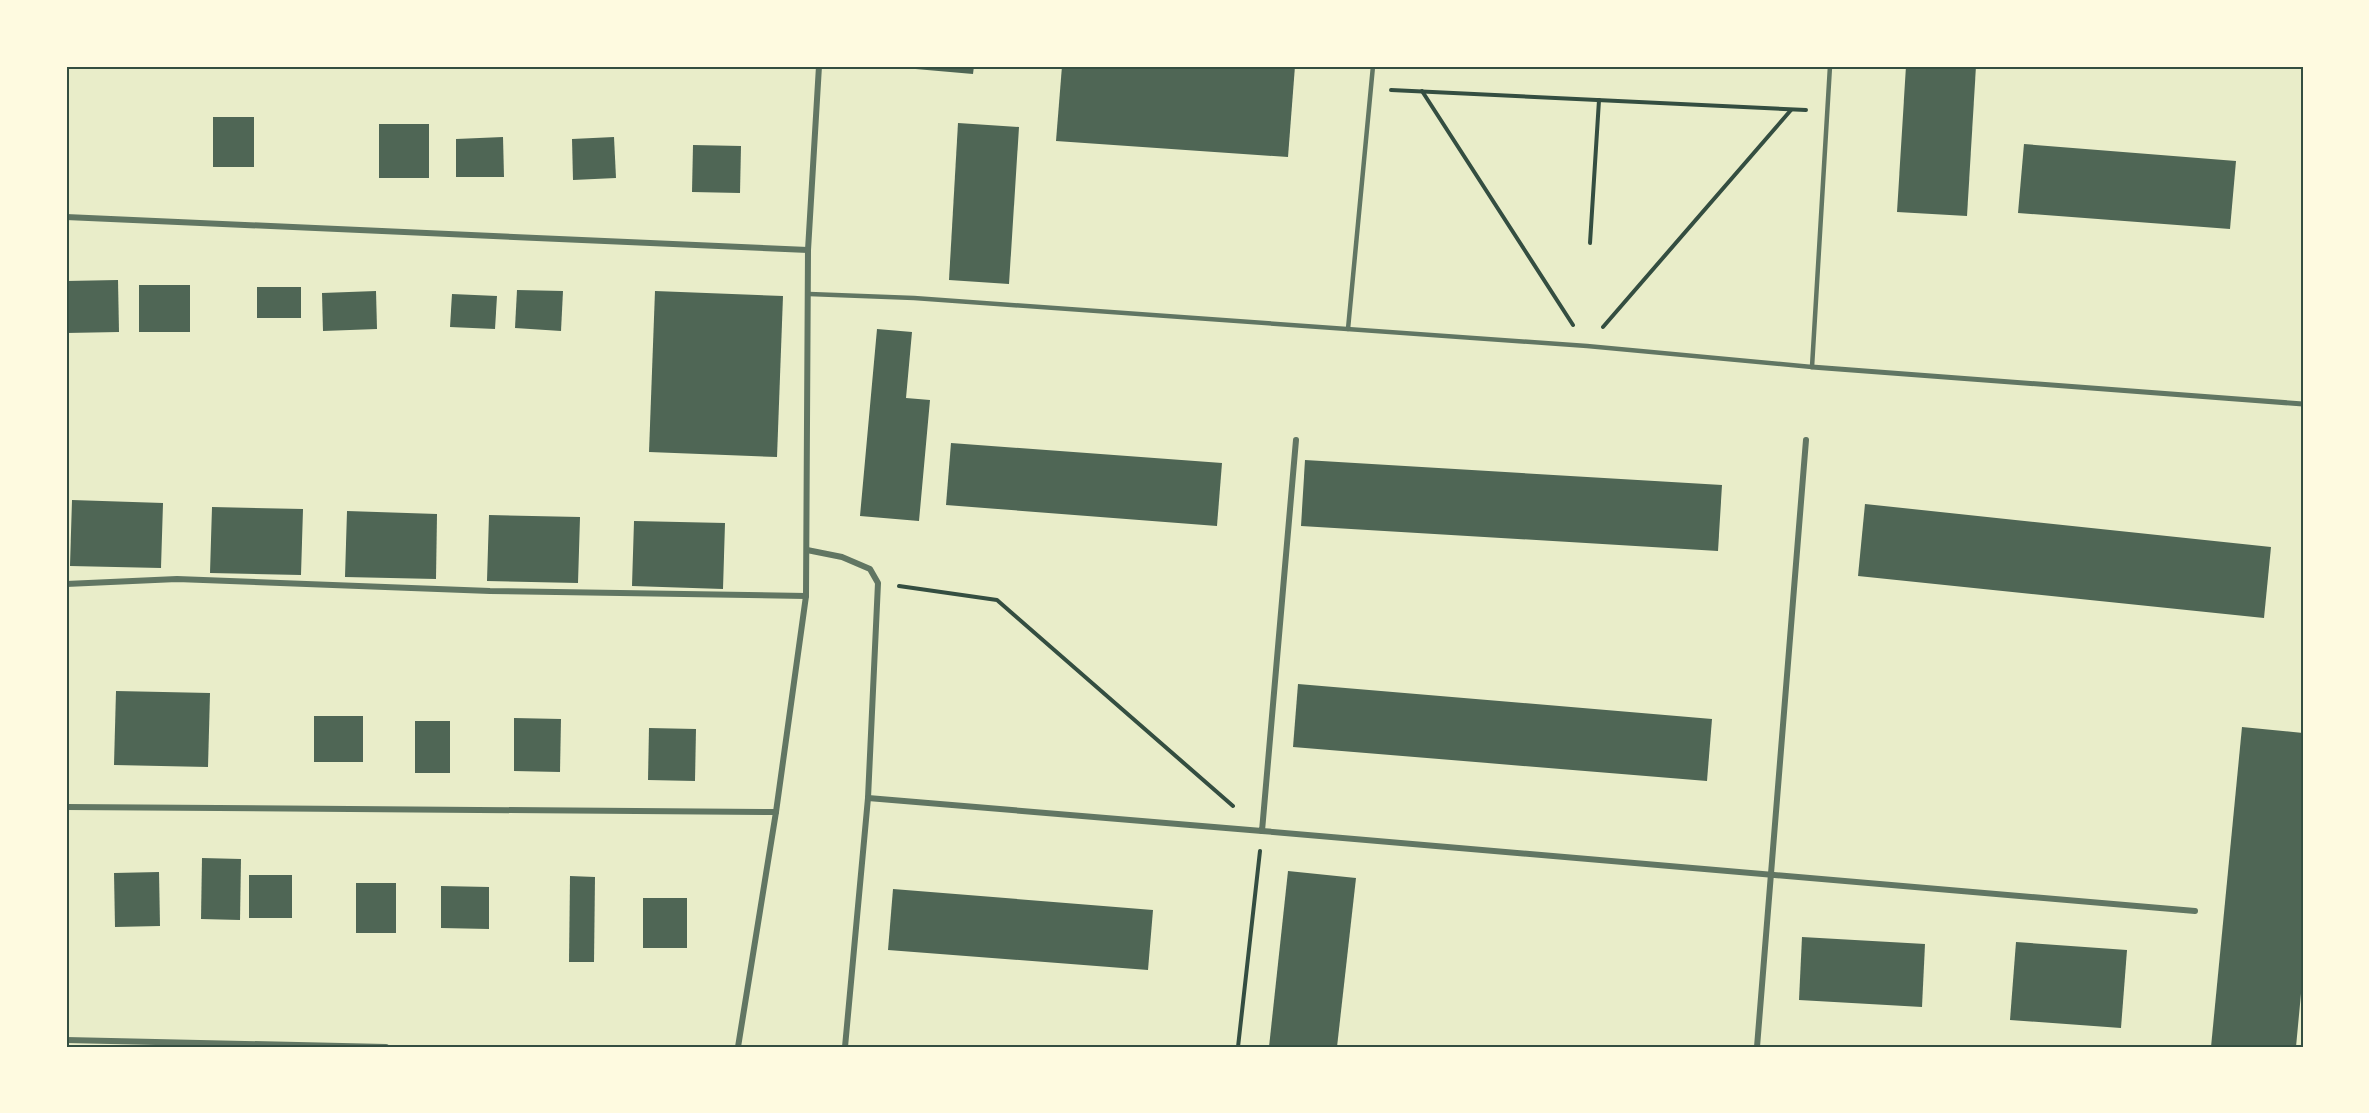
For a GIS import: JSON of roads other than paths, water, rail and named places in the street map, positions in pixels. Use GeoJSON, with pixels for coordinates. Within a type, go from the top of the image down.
{"type":"FeatureCollection","features":[{"type":"Feature","properties":{"kind":"street"},"geometry":{"type":"LineString","coordinates":[[738,1047],[777,812],[806,596],[808,250],[819,66]]}},
{"type":"Feature","properties":{"kind":"street"},"geometry":{"type":"LineString","coordinates":[[66,217],[808,250]]}},
{"type":"Feature","properties":{"kind":"street"},"geometry":{"type":"LineString","coordinates":[[1812,367],[2303,404]]}},
{"type":"Feature","properties":{"kind":"street"},"geometry":{"type":"LineString","coordinates":[[1262,831],[1296,440]]}},
{"type":"Feature","properties":{"kind":"street"},"geometry":{"type":"LineString","coordinates":[[1757,1047],[1806,440]]}},
{"type":"Feature","properties":{"kind":"street"},"geometry":{"type":"LineString","coordinates":[[807,550],[842,557],[870,569],[878,583],[868,798],[845,1047]]}},
{"type":"Feature","properties":{"kind":"street"},"geometry":{"type":"LineString","coordinates":[[66,584],[177,579],[478,591],[806,596]]}},
{"type":"Feature","properties":{"kind":"street"},"geometry":{"type":"LineString","coordinates":[[868,798],[2195,911]]}},
{"type":"Feature","properties":{"kind":"street"},"geometry":{"type":"LineString","coordinates":[[66,807],[777,812]]}},
{"type":"Feature","properties":{"kind":"street"},"geometry":{"type":"LineString","coordinates":[[66,1040],[386,1047]]}},
{"type":"Feature","properties":{"kind":"lane"},"geometry":{"type":"LineString","coordinates":[[1348,329],[1373,66]]}},
{"type":"Feature","properties":{"kind":"lane"},"geometry":{"type":"LineString","coordinates":[[809,294],[914,298],[1587,346],[1812,367],[1830,66]]}}]}
